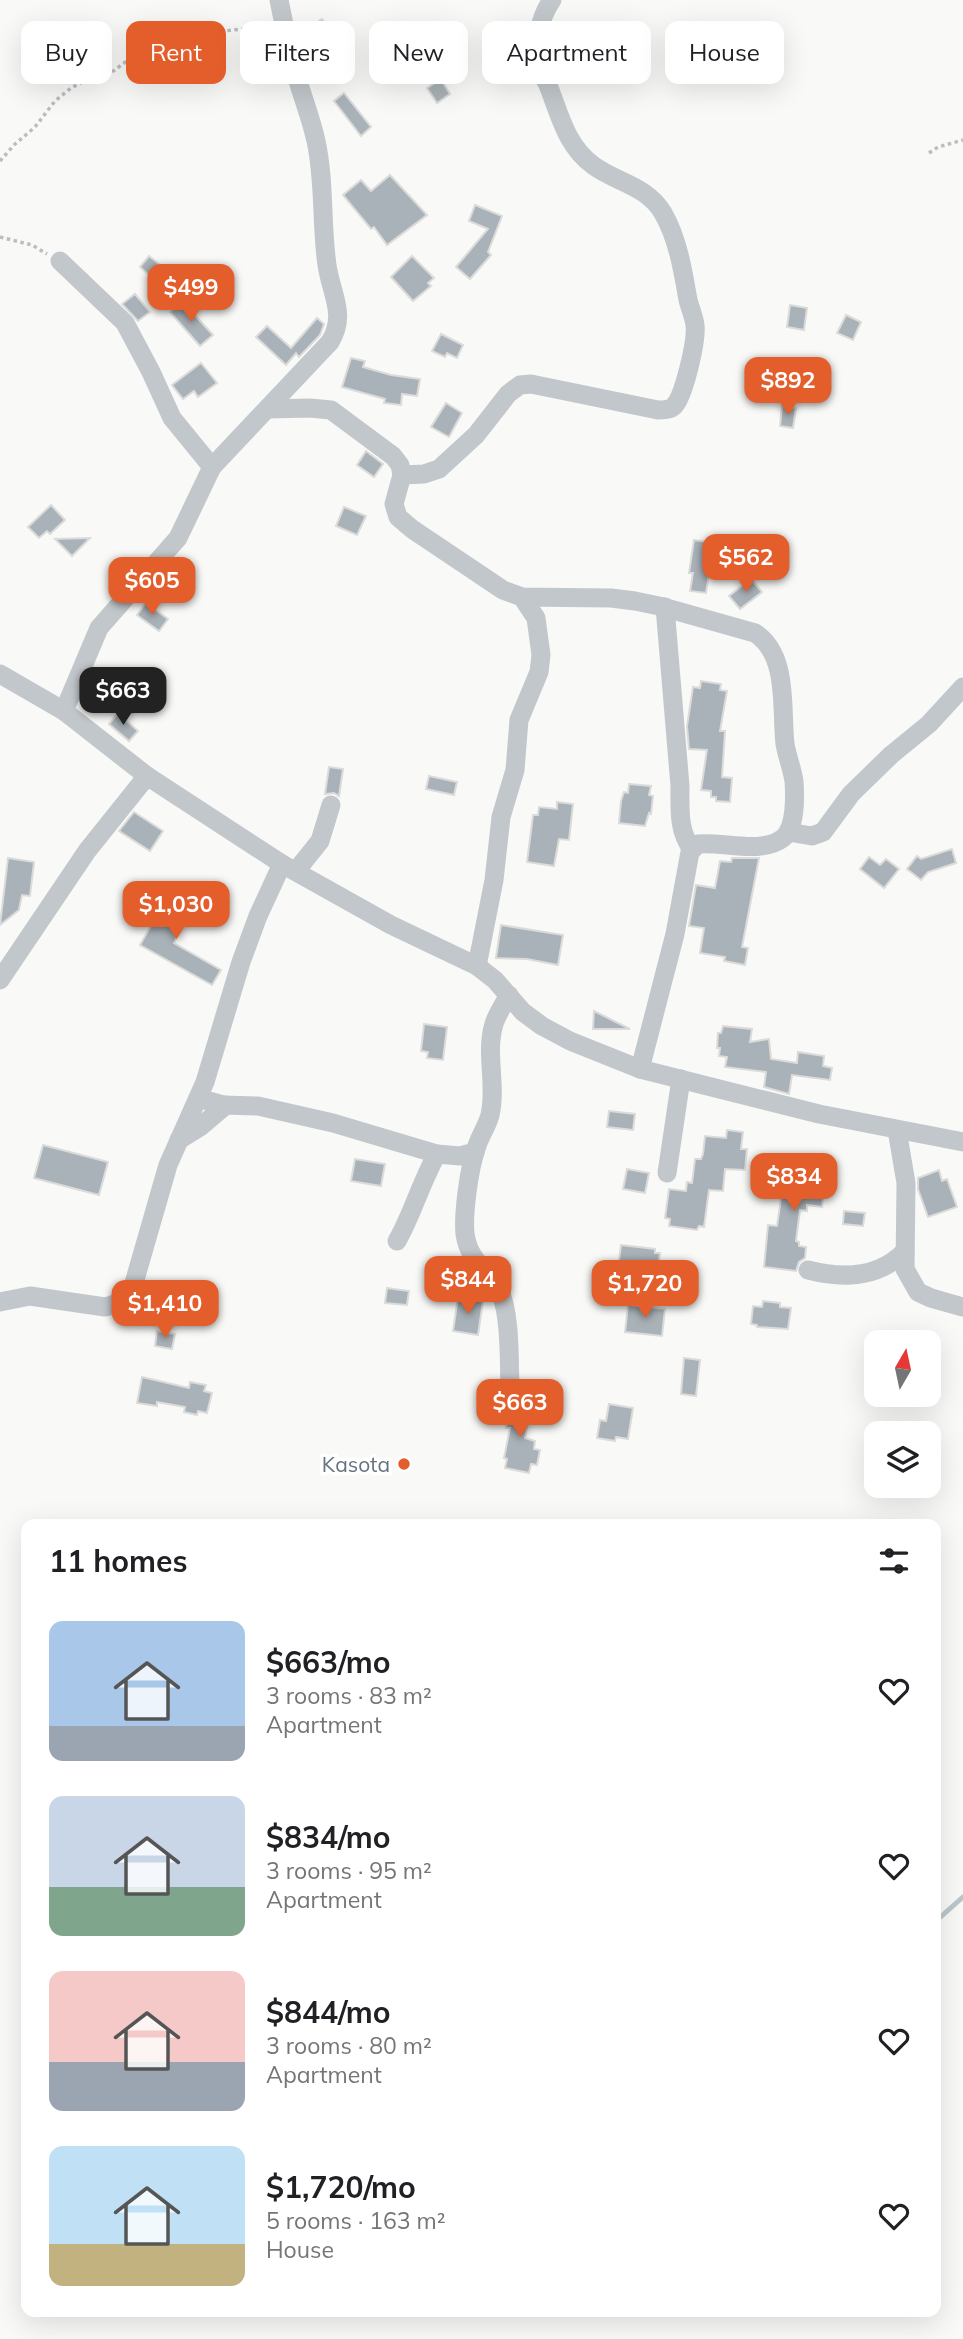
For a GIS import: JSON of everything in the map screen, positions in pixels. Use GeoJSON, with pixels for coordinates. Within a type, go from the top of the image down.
{"type":"FeatureCollection","features":[{"type":"Feature","properties":{"kind":"street"},"geometry":{"type":"LineString","coordinates":[[279,0],[284,21]]}},
{"type":"Feature","properties":{"kind":"street"},"geometry":{"type":"LineString","coordinates":[[402,475],[432,471],[450,461],[476,435],[508,394],[520,384],[659,410],[674,406],[680,394],[696,336],[676,247],[664,215],[652,198],[595,167],[576,150],[566,135],[538,66],[540,28],[545,9],[552,0]]}},
{"type":"Feature","properties":{"kind":"street"},"geometry":{"type":"LineString","coordinates":[[64,711],[99,628],[178,538],[212,467],[330,342],[338,330],[338,317],[327,268],[321,170],[316,141],[298,84]]}},
{"type":"Feature","properties":{"kind":"street"},"geometry":{"type":"LineString","coordinates":[[60,261],[125,323],[172,418],[212,467]]}},
{"type":"Feature","properties":{"kind":"street"},"geometry":{"type":"LineString","coordinates":[[268,409],[331,410],[393,456],[402,475],[394,504],[398,517],[503,590],[522,597],[611,598],[665,607],[755,633],[763,638],[771,650],[781,683],[785,745],[794,782],[791,825],[781,839],[752,847],[707,843],[698,844],[692,849],[688,858],[676,934],[640,1069]]}},
{"type":"Feature","properties":{"kind":"street"},"geometry":{"type":"LineString","coordinates":[[477,966],[494,880],[501,817],[514,770],[519,720],[538,672],[541,655],[536,618],[522,597]]}},
{"type":"Feature","properties":{"kind":"street"},"geometry":{"type":"LineString","coordinates":[[665,607],[680,815],[682,832],[692,849]]}},
{"type":"Feature","properties":{"kind":"street"},"geometry":{"type":"LineString","coordinates":[[0,674],[64,711],[147,776],[289,868],[391,925],[477,966],[495,980],[523,1012],[570,1041],[640,1069],[819,1114],[963,1142]]}},
{"type":"Feature","properties":{"kind":"street"},"geometry":{"type":"LineString","coordinates":[[788,832],[812,836],[824,832],[851,794],[891,755],[929,724],[963,687]]}},
{"type":"Feature","properties":{"kind":"street"},"geometry":{"type":"LineString","coordinates":[[0,980],[87,851],[147,776]]}},
{"type":"Feature","properties":{"kind":"street"},"geometry":{"type":"LineString","coordinates":[[0,1302],[30,1296],[105,1307],[116,1305],[132,1290],[168,1165],[205,1082],[241,962],[258,916],[289,868],[320,841],[331,805]]}},
{"type":"Feature","properties":{"kind":"street"},"geometry":{"type":"LineString","coordinates":[[509,995],[494,1021],[490,1041],[490,1115],[475,1152],[465,1212],[465,1233],[477,1265],[499,1289],[505,1308],[510,1389]]}},
{"type":"Feature","properties":{"kind":"street"},"geometry":{"type":"LineString","coordinates":[[667,1173],[681,1079]]}},
{"type":"Feature","properties":{"kind":"street"},"geometry":{"type":"LineString","coordinates":[[198,1098],[226,1105],[258,1106],[298,1115],[370,1133],[437,1154],[460,1156],[475,1152]]}},
{"type":"Feature","properties":{"kind":"street"},"geometry":{"type":"LineString","coordinates":[[179,1140],[200,1127],[226,1105]]}},
{"type":"Feature","properties":{"kind":"street"},"geometry":{"type":"LineString","coordinates":[[897,1130],[906,1183],[905,1269],[918,1292],[963,1307]]}},
{"type":"Feature","properties":{"kind":"street"},"geometry":{"type":"LineString","coordinates":[[397,1241],[421,1183],[437,1154]]}},
{"type":"Feature","properties":{"kind":"street"},"geometry":{"type":"LineString","coordinates":[[808,1270],[850,1276],[886,1265],[905,1251]]}},
{"type":"Feature","properties":{"kind":"path"},"geometry":{"type":"LineString","coordinates":[[0,161],[36,127],[55,100],[98,74],[112,72],[151,43],[240,29]]}},
{"type":"Feature","properties":{"kind":"path"},"geometry":{"type":"LineString","coordinates":[[929,153],[938,147],[963,140]]}},
{"type":"Feature","properties":{"kind":"path"},"geometry":{"type":"LineString","coordinates":[[0,237],[32,244],[60,261]]}},
{"type":"Feature","properties":{"kind":"building"},"geometry":{"type":"Polygon","coordinates":[[[433,84],[444,84],[450,94],[437,103],[427,88],[433,84]]]}},
{"type":"Feature","properties":{"kind":"building"},"geometry":{"type":"Polygon","coordinates":[[[344,93],[371,127],[361,136],[334,101],[344,93]]]}},
{"type":"Feature","properties":{"kind":"building"},"geometry":{"type":"Polygon","coordinates":[[[390,175],[427,215],[387,245],[374,227],[371,229],[343,195],[361,180],[371,191],[390,175]]]}},
{"type":"Feature","properties":{"kind":"building"},"geometry":{"type":"Polygon","coordinates":[[[475,205],[502,216],[488,252],[491,255],[470,279],[456,267],[488,229],[469,221],[475,205]]]}},
{"type":"Feature","properties":{"kind":"building"},"geometry":{"type":"Polygon","coordinates":[[[149,256],[169,272],[159,284],[140,267],[149,256]]]}},
{"type":"Feature","properties":{"kind":"building"},"geometry":{"type":"Polygon","coordinates":[[[412,256],[434,278],[428,283],[431,286],[413,301],[391,277],[412,256]]]}},
{"type":"Feature","properties":{"kind":"building"},"geometry":{"type":"Polygon","coordinates":[[[135,294],[150,312],[138,321],[122,304],[135,294]]]}},
{"type":"Feature","properties":{"kind":"building"},"geometry":{"type":"Polygon","coordinates":[[[182,301],[213,335],[200,346],[170,312],[182,301]]]}},
{"type":"Feature","properties":{"kind":"building"},"geometry":{"type":"Polygon","coordinates":[[[790,305],[807,308],[804,330],[787,327],[790,305]]]}},
{"type":"Feature","properties":{"kind":"building"},"geometry":{"type":"Polygon","coordinates":[[[846,315],[861,322],[853,340],[837,333],[846,315]]]}},
{"type":"Feature","properties":{"kind":"building"},"geometry":{"type":"Polygon","coordinates":[[[317,318],[324,324],[320,335],[299,357],[296,353],[286,365],[256,337],[267,326],[291,348],[317,318]]]}},
{"type":"Feature","properties":{"kind":"building"},"geometry":{"type":"Polygon","coordinates":[[[441,334],[463,345],[457,358],[447,353],[445,357],[432,351],[441,334]]]}},
{"type":"Feature","properties":{"kind":"building"},"geometry":{"type":"Polygon","coordinates":[[[351,358],[365,361],[363,367],[420,379],[417,396],[402,394],[401,405],[384,403],[385,399],[342,387],[351,358]]]}},
{"type":"Feature","properties":{"kind":"building"},"geometry":{"type":"Polygon","coordinates":[[[201,363],[217,383],[198,397],[194,391],[183,399],[172,385],[201,363]]]}},
{"type":"Feature","properties":{"kind":"building"},"geometry":{"type":"Polygon","coordinates":[[[446,403],[462,413],[449,437],[431,427],[446,403]]]}},
{"type":"Feature","properties":{"kind":"building"},"geometry":{"type":"Polygon","coordinates":[[[782,406],[796,408],[793,428],[780,426],[782,406]]]}},
{"type":"Feature","properties":{"kind":"building"},"geometry":{"type":"Polygon","coordinates":[[[366,451],[383,464],[374,477],[357,465],[366,451]]]}},
{"type":"Feature","properties":{"kind":"building"},"geometry":{"type":"Polygon","coordinates":[[[51,505],[65,520],[50,534],[47,531],[39,538],[28,527],[51,505]]]}},
{"type":"Feature","properties":{"kind":"building"},"geometry":{"type":"Polygon","coordinates":[[[344,507],[366,516],[357,535],[336,526],[344,507]]]}},
{"type":"Feature","properties":{"kind":"building"},"geometry":{"type":"Polygon","coordinates":[[[90,538],[72,556],[55,539],[90,538]]]}},
{"type":"Feature","properties":{"kind":"building"},"geometry":{"type":"Polygon","coordinates":[[[694,540],[714,543],[706,593],[690,591],[693,573],[689,573],[694,540]]]}},
{"type":"Feature","properties":{"kind":"building"},"geometry":{"type":"Polygon","coordinates":[[[751,579],[762,592],[740,609],[729,596],[751,579]]]}},
{"type":"Feature","properties":{"kind":"building"},"geometry":{"type":"Polygon","coordinates":[[[146,603],[168,619],[159,631],[137,615],[146,603]]]}},
{"type":"Feature","properties":{"kind":"building"},"geometry":{"type":"Polygon","coordinates":[[[117,679],[144,701],[133,713],[107,692],[117,679]]]}},
{"type":"Feature","properties":{"kind":"building"},"geometry":{"type":"Polygon","coordinates":[[[701,681],[721,684],[720,690],[727,691],[720,731],[725,731],[722,777],[732,778],[730,802],[716,801],[716,797],[711,797],[711,791],[701,790],[707,750],[689,749],[687,726],[693,687],[700,688],[701,681]]]}},
{"type":"Feature","properties":{"kind":"building"},"geometry":{"type":"Polygon","coordinates":[[[118,713],[138,731],[129,741],[109,724],[118,713]]]}},
{"type":"Feature","properties":{"kind":"building"},"geometry":{"type":"Polygon","coordinates":[[[329,767],[343,769],[339,796],[334,793],[325,794],[329,767]]]}},
{"type":"Feature","properties":{"kind":"building"},"geometry":{"type":"Polygon","coordinates":[[[429,776],[457,782],[454,795],[426,789],[429,776]]]}},
{"type":"Feature","properties":{"kind":"building"},"geometry":{"type":"Polygon","coordinates":[[[629,784],[651,786],[651,814],[649,813],[645,826],[619,823],[621,801],[624,792],[628,793],[629,784]]]}},
{"type":"Feature","properties":{"kind":"building"},"geometry":{"type":"Polygon","coordinates":[[[557,802],[573,804],[569,840],[559,839],[554,866],[527,862],[533,815],[538,815],[539,807],[557,809],[557,802]]]}},
{"type":"Feature","properties":{"kind":"building"},"geometry":{"type":"Polygon","coordinates":[[[134,812],[163,831],[150,851],[119,831],[134,812]]]}},
{"type":"Feature","properties":{"kind":"building"},"geometry":{"type":"Polygon","coordinates":[[[952,849],[956,863],[928,872],[921,880],[907,869],[917,856],[921,859],[952,849]]]}},
{"type":"Feature","properties":{"kind":"building"},"geometry":{"type":"Polygon","coordinates":[[[869,857],[880,865],[886,859],[899,869],[884,888],[860,869],[869,857]]]}},
{"type":"Feature","properties":{"kind":"building"},"geometry":{"type":"Polygon","coordinates":[[[8,858],[34,862],[30,896],[22,895],[19,910],[0,925],[8,858]]]}},
{"type":"Feature","properties":{"kind":"building"},"geometry":{"type":"Polygon","coordinates":[[[732,858],[759,858],[742,947],[748,948],[745,965],[724,961],[725,957],[700,953],[704,928],[689,926],[696,885],[715,888],[720,861],[731,862],[732,858]]]}},
{"type":"Feature","properties":{"kind":"building"},"geometry":{"type":"Polygon","coordinates":[[[168,896],[192,909],[174,943],[221,970],[212,985],[140,945],[168,896]]]}},
{"type":"Feature","properties":{"kind":"building"},"geometry":{"type":"Polygon","coordinates":[[[501,925],[563,935],[558,965],[527,959],[496,958],[501,925]]]}},
{"type":"Feature","properties":{"kind":"building"},"geometry":{"type":"Polygon","coordinates":[[[594,1011],[630,1029],[593,1029],[594,1011]]]}},
{"type":"Feature","properties":{"kind":"building"},"geometry":{"type":"Polygon","coordinates":[[[424,1024],[447,1027],[443,1060],[427,1058],[428,1052],[421,1051],[424,1024]]]}},
{"type":"Feature","properties":{"kind":"building"},"geometry":{"type":"Polygon","coordinates":[[[723,1026],[752,1029],[750,1042],[769,1039],[771,1059],[797,1063],[798,1052],[824,1056],[823,1066],[832,1068],[830,1080],[792,1075],[789,1094],[764,1087],[766,1072],[725,1067],[727,1057],[719,1056],[720,1048],[717,1048],[718,1033],[721,1033],[723,1026]]]}},
{"type":"Feature","properties":{"kind":"building"},"geometry":{"type":"Polygon","coordinates":[[[609,1111],[635,1114],[633,1130],[607,1127],[609,1111]]]}},
{"type":"Feature","properties":{"kind":"building"},"geometry":{"type":"Polygon","coordinates":[[[727,1130],[743,1132],[741,1149],[747,1149],[745,1170],[725,1169],[723,1191],[709,1190],[704,1227],[699,1226],[697,1230],[669,1226],[670,1219],[665,1218],[669,1189],[686,1191],[687,1182],[692,1183],[695,1159],[701,1159],[703,1154],[705,1136],[726,1138],[727,1130]]]}},
{"type":"Feature","properties":{"kind":"building"},"geometry":{"type":"Polygon","coordinates":[[[43,1145],[108,1162],[99,1195],[34,1178],[43,1145]]]}},
{"type":"Feature","properties":{"kind":"building"},"geometry":{"type":"Polygon","coordinates":[[[355,1159],[385,1164],[381,1186],[351,1181],[355,1159]]]}},
{"type":"Feature","properties":{"kind":"building"},"geometry":{"type":"Polygon","coordinates":[[[796,1160],[821,1164],[821,1168],[827,1169],[822,1207],[807,1205],[807,1211],[800,1210],[796,1241],[799,1246],[806,1247],[805,1258],[799,1262],[796,1271],[764,1267],[768,1225],[777,1226],[784,1178],[779,1177],[781,1162],[795,1164],[796,1160]]]}},
{"type":"Feature","properties":{"kind":"building"},"geometry":{"type":"Polygon","coordinates":[[[627,1169],[649,1173],[645,1193],[623,1189],[627,1169]]]}},
{"type":"Feature","properties":{"kind":"building"},"geometry":{"type":"Polygon","coordinates":[[[939,1170],[942,1181],[947,1179],[957,1207],[928,1217],[918,1189],[918,1178],[939,1170]]]}},
{"type":"Feature","properties":{"kind":"building"},"geometry":{"type":"Polygon","coordinates":[[[844,1211],[865,1213],[863,1226],[843,1224],[844,1211]]]}},
{"type":"Feature","properties":{"kind":"building"},"geometry":{"type":"Polygon","coordinates":[[[621,1245],[655,1249],[655,1253],[660,1253],[657,1280],[617,1275],[621,1245]]]}},
{"type":"Feature","properties":{"kind":"building"},"geometry":{"type":"Polygon","coordinates":[[[387,1288],[409,1291],[407,1305],[385,1303],[387,1288]]]}},
{"type":"Feature","properties":{"kind":"building"},"geometry":{"type":"Polygon","coordinates":[[[458,1297],[483,1301],[478,1335],[453,1331],[458,1297]]]}},
{"type":"Feature","properties":{"kind":"building"},"geometry":{"type":"Polygon","coordinates":[[[763,1301],[780,1303],[780,1307],[791,1308],[788,1329],[757,1327],[751,1324],[753,1306],[762,1307],[763,1301]]]}},
{"type":"Feature","properties":{"kind":"building"},"geometry":{"type":"Polygon","coordinates":[[[628,1305],[665,1309],[662,1336],[625,1332],[628,1305]]]}},
{"type":"Feature","properties":{"kind":"building"},"geometry":{"type":"Polygon","coordinates":[[[157,1331],[175,1334],[172,1349],[155,1346],[157,1331]]]}},
{"type":"Feature","properties":{"kind":"building"},"geometry":{"type":"Polygon","coordinates":[[[684,1358],[700,1360],[696,1396],[681,1394],[684,1358]]]}},
{"type":"Feature","properties":{"kind":"building"},"geometry":{"type":"Polygon","coordinates":[[[142,1377],[189,1388],[190,1382],[206,1385],[204,1391],[212,1393],[207,1413],[198,1411],[197,1415],[184,1412],[185,1407],[157,1402],[157,1406],[137,1403],[142,1377]]]}},
{"type":"Feature","properties":{"kind":"building"},"geometry":{"type":"Polygon","coordinates":[[[516,1399],[532,1402],[525,1438],[535,1441],[534,1449],[540,1450],[537,1465],[531,1464],[529,1473],[505,1468],[507,1459],[504,1458],[510,1428],[506,1428],[511,1401],[516,1399]]]}},
{"type":"Feature","properties":{"kind":"building"},"geometry":{"type":"Polygon","coordinates":[[[609,1404],[633,1408],[628,1439],[616,1437],[615,1441],[597,1438],[600,1420],[606,1421],[609,1404]]]}},
{"type":"Feature","properties":{"kind":"waterway"},"geometry":{"type":"LineString","coordinates":[[941,1917],[963,1897]]}},
{"type":"Feature","properties":{"kind":"place","name":"Kasota"},"geometry":{"type":"Point","coordinates":[404,1464]}}]}
